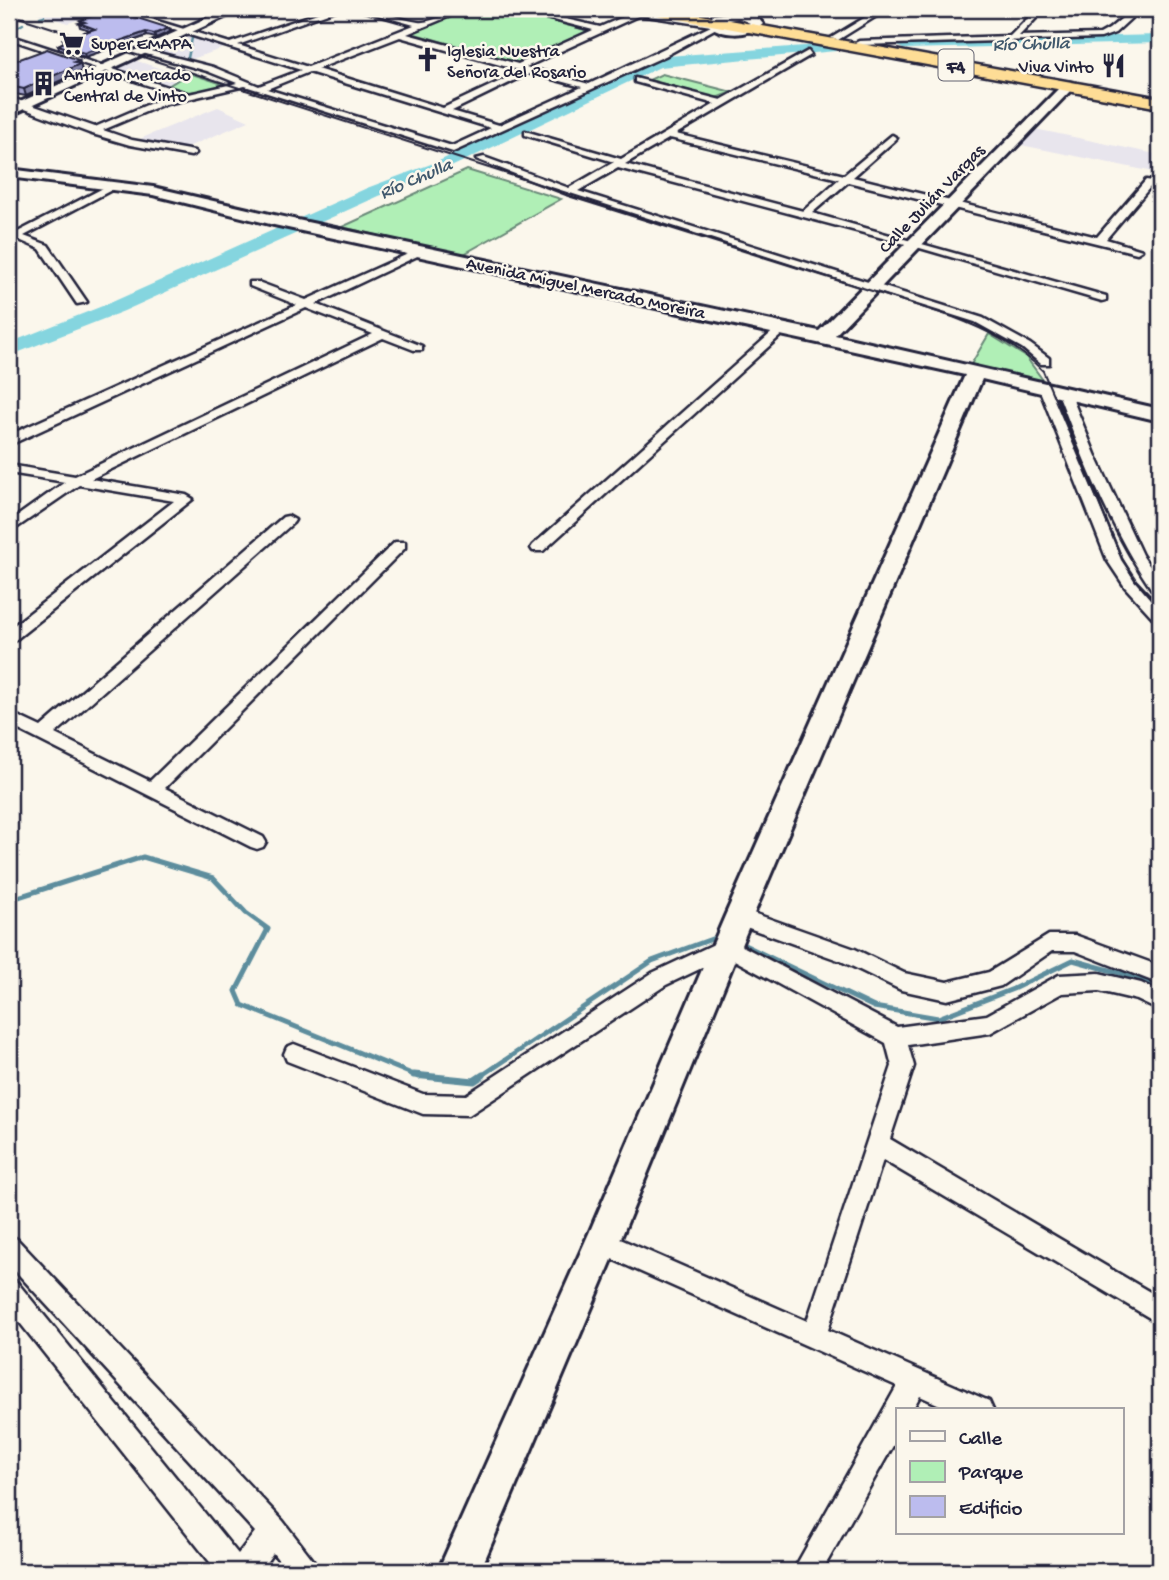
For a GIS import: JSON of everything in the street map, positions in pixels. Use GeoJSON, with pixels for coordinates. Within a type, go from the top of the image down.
{"type":"FeatureCollection","features":[{"type":"Feature","properties":{"kind":"highway","name":"F4"},"geometry":{"type":"LineString","coordinates":[[672,9],[715,22]]}},
{"type":"Feature","properties":{"kind":"highway","name":"F4"},"geometry":{"type":"LineString","coordinates":[[644,10],[715,22],[751,17],[1068,86],[1160,103]]}},
{"type":"Feature","properties":{"kind":"highway","name":"F4"},"geometry":{"type":"LineString","coordinates":[[751,17],[859,43],[1160,97]]}},
{"type":"Feature","properties":{"kind":"main road"},"geometry":{"type":"LineString","coordinates":[[184,31],[227,9]]}},
{"type":"Feature","properties":{"kind":"main road"},"geometry":{"type":"LineString","coordinates":[[9,112],[236,9]]}},
{"type":"Feature","properties":{"kind":"main road","name":"Calle Julián Vargas"},"geometry":{"type":"LineString","coordinates":[[823,337],[917,244],[1068,86]]}},
{"type":"Feature","properties":{"kind":"main road","name":"Avenida Miguel Mercado Moreira"},"geometry":{"type":"LineString","coordinates":[[9,173],[153,191],[823,337],[1160,415]]}},
{"type":"Feature","properties":{"kind":"main road"},"geometry":{"type":"LineString","coordinates":[[459,1571],[975,374]]}},
{"type":"Feature","properties":{"kind":"street"},"geometry":{"type":"LineString","coordinates":[[115,9],[500,128]]}},
{"type":"Feature","properties":{"kind":"street"},"geometry":{"type":"LineString","coordinates":[[232,45],[335,9]]}},
{"type":"Feature","properties":{"kind":"street"},"geometry":{"type":"LineString","coordinates":[[361,9],[421,25]]}},
{"type":"Feature","properties":{"kind":"street"},"geometry":{"type":"LineString","coordinates":[[260,89],[463,9]]}},
{"type":"Feature","properties":{"kind":"street"},"geometry":{"type":"LineString","coordinates":[[515,9],[601,30]]}},
{"type":"Feature","properties":{"kind":"street"},"geometry":{"type":"LineString","coordinates":[[613,9],[644,10]]}},
{"type":"Feature","properties":{"kind":"street"},"geometry":{"type":"LineString","coordinates":[[835,38],[884,9]]}},
{"type":"Feature","properties":{"kind":"street"},"geometry":{"type":"LineString","coordinates":[[1013,38],[1041,9]]}},
{"type":"Feature","properties":{"kind":"street"},"geometry":{"type":"LineString","coordinates":[[859,43],[1101,36],[1112,31],[1137,9]]}},
{"type":"Feature","properties":{"kind":"street"},"geometry":{"type":"LineString","coordinates":[[1154,9],[1160,10]]}},
{"type":"Feature","properties":{"kind":"street"},"geometry":{"type":"LineString","coordinates":[[519,67],[644,10]]}},
{"type":"Feature","properties":{"kind":"street"},"geometry":{"type":"LineString","coordinates":[[145,48],[210,69],[244,84],[453,149],[662,54],[715,22]]}},
{"type":"Feature","properties":{"kind":"street"},"geometry":{"type":"LineString","coordinates":[[399,34],[587,86]]}},
{"type":"Feature","properties":{"kind":"street"},"geometry":{"type":"LineString","coordinates":[[9,37],[187,95]]}},
{"type":"Feature","properties":{"kind":"street"},"geometry":{"type":"LineString","coordinates":[[34,56],[47,51]]}},
{"type":"Feature","properties":{"kind":"street"},"geometry":{"type":"LineString","coordinates":[[570,192],[808,53]]}},
{"type":"Feature","properties":{"kind":"street"},"geometry":{"type":"LineString","coordinates":[[444,111],[530,70]]}},
{"type":"Feature","properties":{"kind":"street"},"geometry":{"type":"LineString","coordinates":[[638,80],[722,103]]}},
{"type":"Feature","properties":{"kind":"street"},"geometry":{"type":"LineString","coordinates":[[92,131],[159,103],[244,84]]}},
{"type":"Feature","properties":{"kind":"street"},"geometry":{"type":"LineString","coordinates":[[9,100],[92,131],[150,147],[191,153]]}},
{"type":"Feature","properties":{"kind":"street"},"geometry":{"type":"LineString","coordinates":[[528,133],[620,163],[917,244],[1102,299]]}},
{"type":"Feature","properties":{"kind":"street"},"geometry":{"type":"LineString","coordinates":[[666,134],[1138,250]]}},
{"type":"Feature","properties":{"kind":"street"},"geometry":{"type":"LineString","coordinates":[[805,214],[892,138]]}},
{"type":"Feature","properties":{"kind":"street"},"geometry":{"type":"LineString","coordinates":[[481,159],[570,192],[869,291],[979,320],[1026,346],[1045,361]]}},
{"type":"Feature","properties":{"kind":"street"},"geometry":{"type":"LineString","coordinates":[[1099,241],[1149,182],[1160,185]]}},
{"type":"Feature","properties":{"kind":"street"},"geometry":{"type":"LineString","coordinates":[[81,302],[44,247],[15,236],[116,185]]}},
{"type":"Feature","properties":{"kind":"street"},"geometry":{"type":"LineString","coordinates":[[9,440],[423,251]]}},
{"type":"Feature","properties":{"kind":"street"},"geometry":{"type":"LineString","coordinates":[[254,284],[418,348]]}},
{"type":"Feature","properties":{"kind":"street"},"geometry":{"type":"LineString","coordinates":[[538,548],[782,329]]}},
{"type":"Feature","properties":{"kind":"street"},"geometry":{"type":"LineString","coordinates":[[9,529],[75,482],[383,334]]}},
{"type":"Feature","properties":{"kind":"street"},"geometry":{"type":"LineString","coordinates":[[1055,390],[1135,556],[1160,591]]}},
{"type":"Feature","properties":{"kind":"street"},"geometry":{"type":"LineString","coordinates":[[1055,390],[1114,560],[1130,584],[1160,616]]}},
{"type":"Feature","properties":{"kind":"street"},"geometry":{"type":"LineString","coordinates":[[9,469],[186,499],[9,637]]}},
{"type":"Feature","properties":{"kind":"street"},"geometry":{"type":"LineString","coordinates":[[43,735],[288,520]]}},
{"type":"Feature","properties":{"kind":"street"},"geometry":{"type":"LineString","coordinates":[[153,789],[400,545]]}},
{"type":"Feature","properties":{"kind":"street"},"geometry":{"type":"LineString","coordinates":[[9,718],[257,842]]}},
{"type":"Feature","properties":{"kind":"street"},"geometry":{"type":"LineString","coordinates":[[732,935],[895,1037],[990,1024],[1059,984],[1099,982],[1141,992],[1160,1002]]}},
{"type":"Feature","properties":{"kind":"street"},"geometry":{"type":"LineString","coordinates":[[294,1054],[423,1104],[469,1105],[659,979],[732,935],[848,955],[901,981],[947,992],[994,980],[1049,943],[1075,943],[1160,975]]}},
{"type":"Feature","properties":{"kind":"street"},"geometry":{"type":"LineString","coordinates":[[814,1336],[903,1066],[895,1037]]}},
{"type":"Feature","properties":{"kind":"street"},"geometry":{"type":"LineString","coordinates":[[878,1144],[1160,1312]]}},
{"type":"Feature","properties":{"kind":"street"},"geometry":{"type":"LineString","coordinates":[[602,1243],[974,1408]]}},
{"type":"Feature","properties":{"kind":"street"},"geometry":{"type":"LineString","coordinates":[[9,1247],[273,1531],[304,1571]]}},
{"type":"Feature","properties":{"kind":"street"},"geometry":{"type":"LineString","coordinates":[[9,1290],[234,1571]]}},
{"type":"Feature","properties":{"kind":"street"},"geometry":{"type":"LineString","coordinates":[[900,1408],[914,1382]]}},
{"type":"Feature","properties":{"kind":"street"},"geometry":{"type":"LineString","coordinates":[[807,1571],[896,1415]]}},
{"type":"Feature","properties":{"kind":"street"},"geometry":{"type":"LineString","coordinates":[[243,1571],[273,1531]]}},
{"type":"Feature","properties":{"kind":"shaded area"},"geometry":{"type":"Polygon","coordinates":[[[26,9],[102,9],[175,30],[156,38],[86,17],[68,23],[26,9]]]}},
{"type":"Feature","properties":{"kind":"shaded area"},"geometry":{"type":"Polygon","coordinates":[[[187,35],[227,47],[192,59],[152,51],[187,35]]]}},
{"type":"Feature","properties":{"kind":"shaded area"},"geometry":{"type":"Polygon","coordinates":[[[131,59],[183,76],[168,86],[110,68],[131,59]]]}},
{"type":"Feature","properties":{"kind":"shaded area"},"geometry":{"type":"Polygon","coordinates":[[[218,107],[249,121],[183,149],[137,140],[218,107]]]}},
{"type":"Feature","properties":{"kind":"shaded area"},"geometry":{"type":"Polygon","coordinates":[[[1035,129],[1160,155],[1160,165],[1154,172],[1021,145],[1035,129]]]}},
{"type":"Feature","properties":{"kind":"green space"},"geometry":{"type":"Polygon","coordinates":[[[468,9],[507,9],[589,31],[517,63],[408,32],[468,9]]]}},
{"type":"Feature","properties":{"kind":"green space"},"geometry":{"type":"Polygon","coordinates":[[[189,73],[232,87],[189,92],[168,86],[189,73]]]}},
{"type":"Feature","properties":{"kind":"green space"},"geometry":{"type":"Polygon","coordinates":[[[662,74],[732,92],[716,98],[649,80],[662,74]]]}},
{"type":"Feature","properties":{"kind":"green space"},"geometry":{"type":"Polygon","coordinates":[[[467,170],[561,199],[462,255],[342,227],[467,170]]]}},
{"type":"Feature","properties":{"kind":"green space"},"geometry":{"type":"Polygon","coordinates":[[[989,334],[1026,357],[1045,383],[970,366],[989,334]]]}},
{"type":"Feature","properties":{"kind":"building"},"geometry":{"type":"Polygon","coordinates":[[[109,9],[169,28],[154,34],[146,32],[84,53],[58,45],[67,41],[63,39],[95,29],[79,23],[85,22],[80,20],[93,16],[85,13],[109,9]]]}},
{"type":"Feature","properties":{"kind":"building"},"geometry":{"type":"Polygon","coordinates":[[[47,49],[79,60],[74,62],[80,64],[24,89],[9,86],[9,63],[47,49]]]}},
{"type":"Feature","properties":{"kind":"waterway"},"geometry":{"type":"LineString","coordinates":[[40,17],[44,16]]}},
{"type":"Feature","properties":{"kind":"waterway"},"geometry":{"type":"LineString","coordinates":[[9,32],[23,24]]}},
{"type":"Feature","properties":{"kind":"waterway"},"geometry":{"type":"LineString","coordinates":[[188,58],[192,38]]}},
{"type":"Feature","properties":{"kind":"waterway","name":"Río Chulla"},"geometry":{"type":"LineString","coordinates":[[903,45],[1160,39]]}},
{"type":"Feature","properties":{"kind":"waterway","name":"Río Chulla"},"geometry":{"type":"LineString","coordinates":[[9,350],[117,307],[373,192],[445,164],[655,64],[668,60],[831,48]]}},
{"type":"Feature","properties":{"kind":"waterway"},"geometry":{"type":"LineString","coordinates":[[9,900],[143,857],[213,878],[246,913],[268,929],[236,991],[242,1005],[414,1075]]}},
{"type":"Feature","properties":{"kind":"waterway"},"geometry":{"type":"LineString","coordinates":[[480,1077],[652,961],[717,937],[722,938]]}},
{"type":"Feature","properties":{"kind":"waterway"},"geometry":{"type":"LineString","coordinates":[[738,942],[874,1007],[938,1018],[1013,989],[1073,960],[1131,976],[1160,989]]}},
{"type":"Feature","properties":{"kind":"waterway"},"geometry":{"type":"LineString","coordinates":[[414,1075],[474,1081],[480,1077]]}},
{"type":"Feature","properties":{"kind":"waterway"},"geometry":{"type":"LineString","coordinates":[[414,1075],[419,1077]]}},
{"type":"Feature","properties":{"kind":"tram line"},"geometry":{"type":"LineString","coordinates":[[9,14],[953,317],[990,333],[1023,353],[1043,371],[1122,558],[1135,580],[1160,609]]}},
{"type":"Feature","properties":{"kind":"place","name":"Super EMAPA"},"geometry":{"type":"Point","coordinates":[71,43]}},
{"type":"Feature","properties":{"kind":"place","name":"Iglesia Nuestra Señora del Rosario"},"geometry":{"type":"Point","coordinates":[427,60]}},
{"type":"Feature","properties":{"kind":"place","name":"Viva Vinto"},"geometry":{"type":"Point","coordinates":[1114,66]}},
{"type":"Feature","properties":{"kind":"place","name":"Antiguo Mercado Central de Vinto"},"geometry":{"type":"Point","coordinates":[44,84]}}]}
